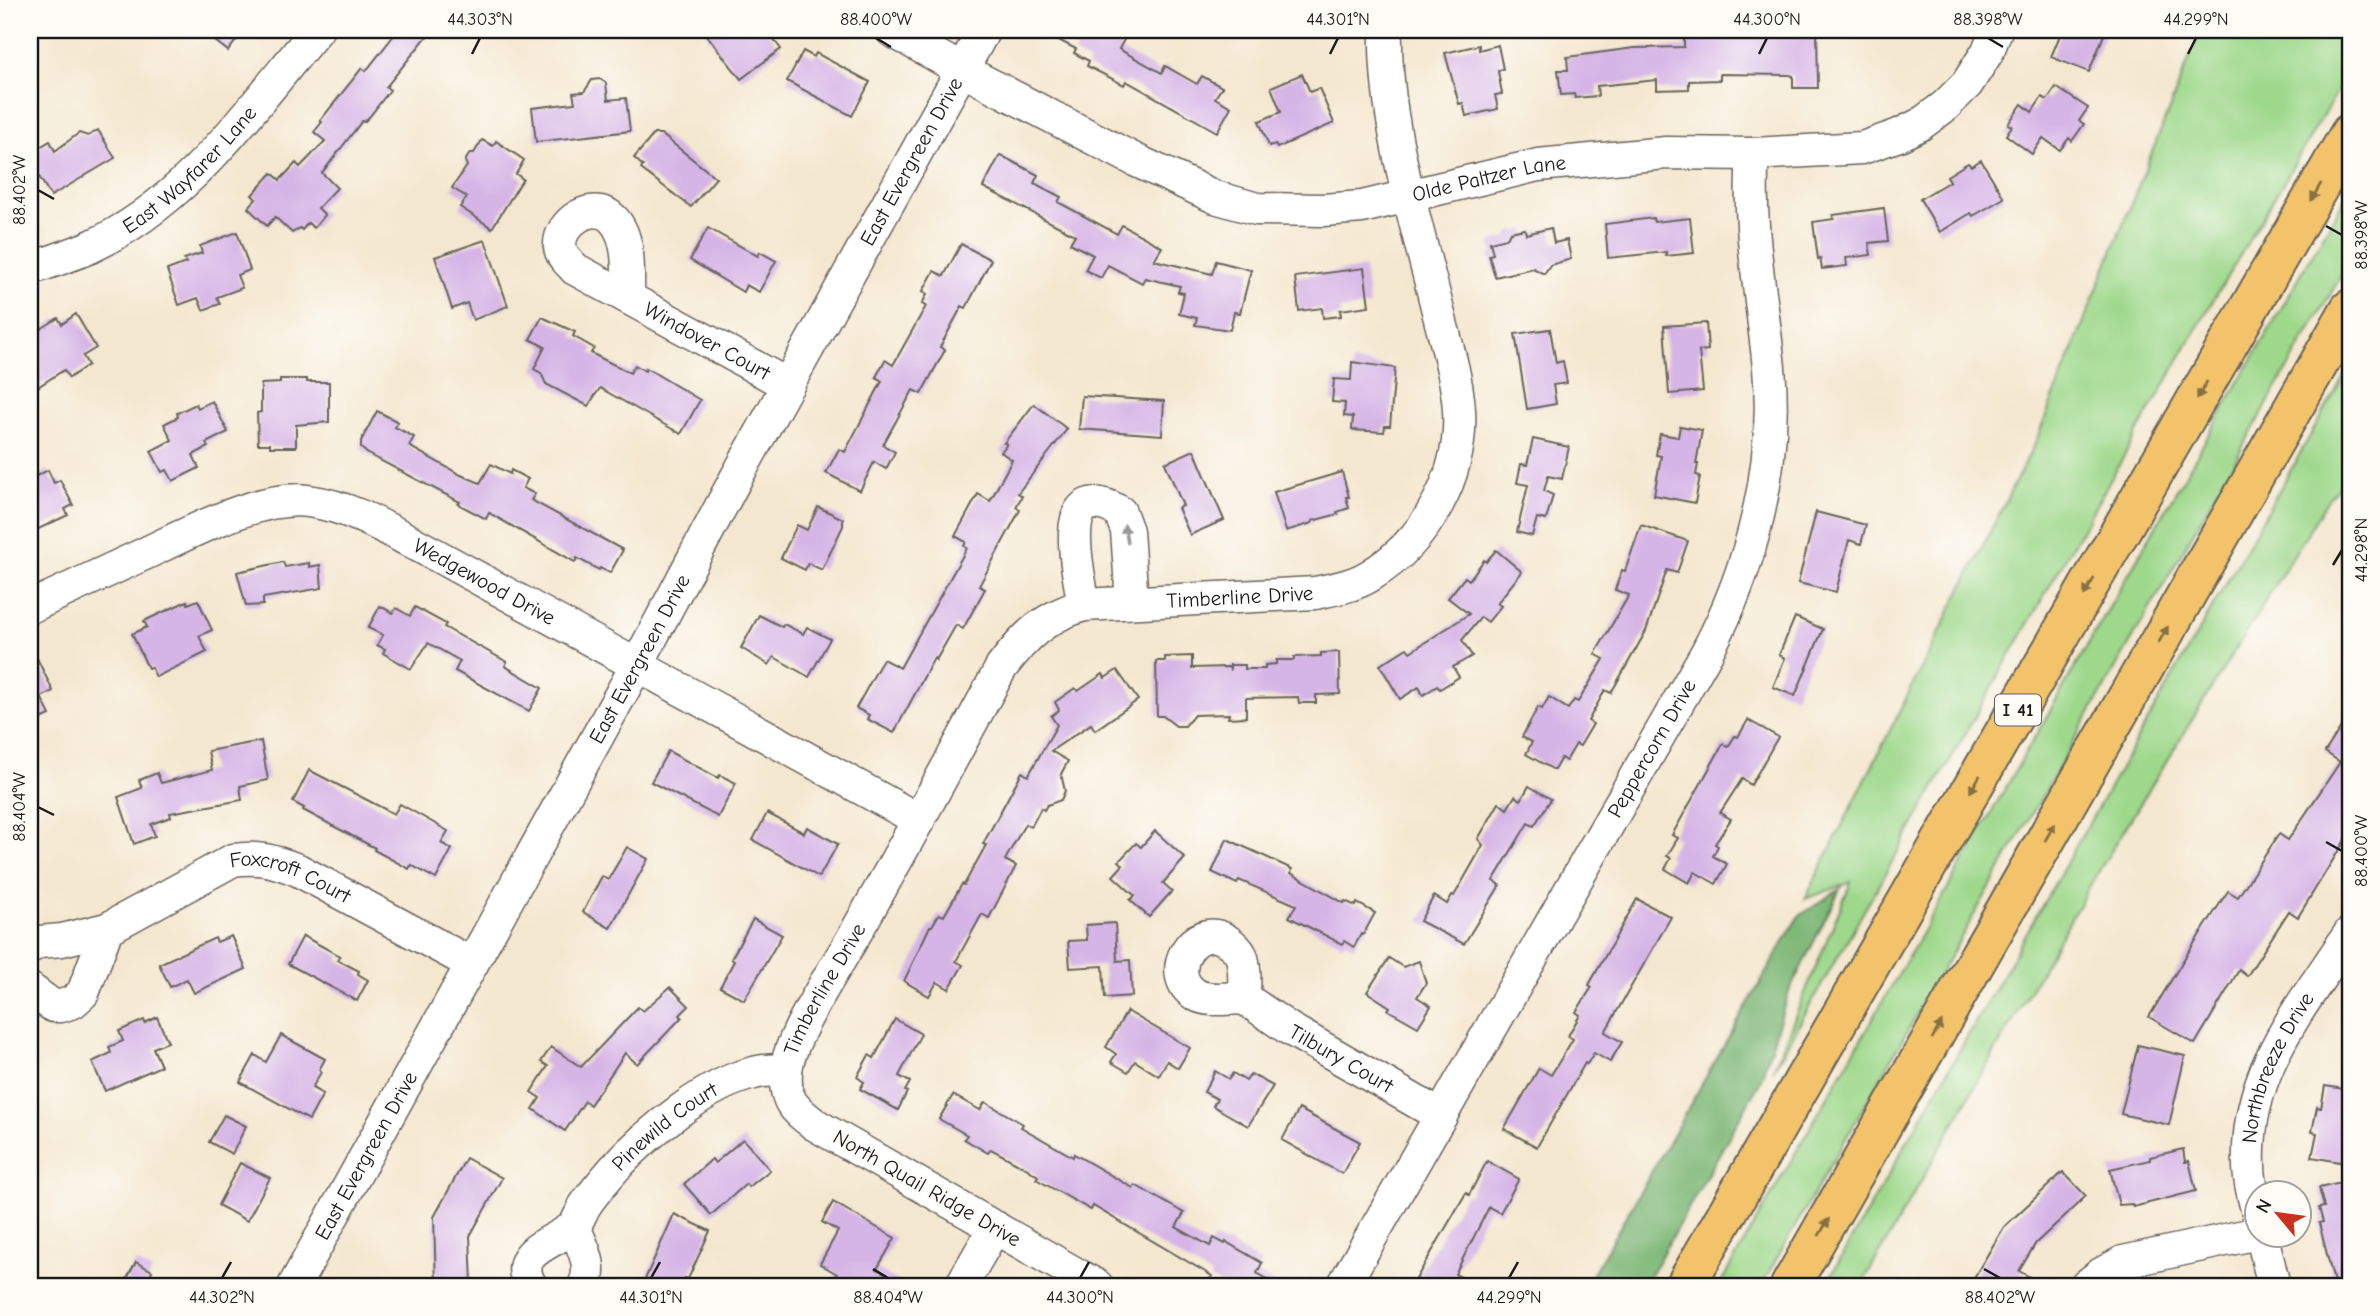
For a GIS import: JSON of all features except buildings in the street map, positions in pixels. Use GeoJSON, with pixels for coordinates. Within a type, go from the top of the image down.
{"type":"FeatureCollection","features":[{"type":"Feature","properties":{"kind":"highway","name":"I 41"},"geometry":{"type":"LineString","coordinates":[[1685,1286],[2350,133]]}},
{"type":"Feature","properties":{"kind":"highway"},"geometry":{"type":"LineString","coordinates":[[1790,1286],[2350,309]]}},
{"type":"Feature","properties":{"kind":"street","name":"East Wayfarer Lane"},"geometry":{"type":"LineString","coordinates":[[30,269],[91,246],[129,224],[182,185],[225,141],[317,30]]}},
{"type":"Feature","properties":{"kind":"street","name":"Olde Paltzer Lane"},"geometry":{"type":"LineString","coordinates":[[891,30],[1135,160],[1215,197],[1257,209],[1322,211],[1362,207],[1538,165],[1665,153],[1754,155],[1862,148],[1910,130],[1945,106],[1967,84],[1988,51],[1996,30]]}},
{"type":"Feature","properties":{"kind":"street","name":"East Evergreen Drive"},"geometry":{"type":"LineString","coordinates":[[294,1286],[984,30]]}},
{"type":"Feature","properties":{"kind":"street","name":"Timberline Drive"},"geometry":{"type":"LineString","coordinates":[[786,1070],[800,1030],[1001,668],[1020,643],[1043,623],[1063,611],[1084,605],[1315,593],[1346,586],[1370,576],[1398,554],[1423,529],[1441,498],[1458,449],[1459,410],[1395,129],[1385,64],[1386,30]]}},
{"type":"Feature","properties":{"kind":"street","name":"Peppercorn Drive"},"geometry":{"type":"LineString","coordinates":[[1343,1286],[1707,652],[1722,624],[1742,569],[1752,537],[1762,487],[1770,424],[1769,371],[1752,231],[1750,189],[1754,155]]}},
{"type":"Feature","properties":{"kind":"street","name":"Windover Court"},"geometry":{"type":"LineString","coordinates":[[628,297],[788,385]]}},
{"type":"Feature","properties":{"kind":"street","name":"Wedgewood Drive"},"geometry":{"type":"LineString","coordinates":[[30,607],[238,513],[272,503],[304,500],[346,510],[370,520],[919,820]]}},
{"type":"Feature","properties":{"kind":"street"},"geometry":{"type":"LineString","coordinates":[[1084,605],[1074,543],[1074,526],[1078,513],[1086,506],[1098,503],[1120,512],[1127,531],[1132,601]]}},
{"type":"Feature","properties":{"kind":"street","name":"Foxcroft Court"},"geometry":{"type":"LineString","coordinates":[[30,947],[39,942],[62,940],[107,929],[233,860],[253,857],[272,860],[298,870],[472,964]]}},
{"type":"Feature","properties":{"kind":"street"},"geometry":{"type":"LineString","coordinates":[[30,989],[53,1006],[73,1002],[83,993],[107,929]]}},
{"type":"Feature","properties":{"kind":"street","name":"Northbreeze Drive"},"geometry":{"type":"LineString","coordinates":[[2251,1180],[2249,1138],[2254,1103],[2264,1072],[2278,1044],[2350,933]]}},
{"type":"Feature","properties":{"kind":"street","name":"Tilbury Court"},"geometry":{"type":"LineString","coordinates":[[1244,998],[1288,1028],[1441,1116]]}},
{"type":"Feature","properties":{"kind":"street","name":"Pinewild Court"},"geometry":{"type":"LineString","coordinates":[[531,1286],[526,1278],[532,1253],[540,1245],[574,1226],[586,1205],[614,1169],[650,1133],[727,1082],[754,1072],[786,1070]]}},
{"type":"Feature","properties":{"kind":"street","name":"North Quail Ridge Drive"},"geometry":{"type":"LineString","coordinates":[[786,1070],[786,1095],[797,1111],[814,1124],[1097,1286]]}},
{"type":"Feature","properties":{"kind":"street"},"geometry":{"type":"LineString","coordinates":[[574,1226],[589,1264],[589,1278],[584,1286]]}},
{"type":"Feature","properties":{"kind":"street"},"geometry":{"type":"LineString","coordinates":[[961,1286],[995,1227]]}},
{"type":"Feature","properties":{"kind":"street"},"geometry":{"type":"LineString","coordinates":[[2086,1286],[2123,1262],[2244,1237]]}},
{"type":"Feature","properties":{"kind":"street"},"geometry":{"type":"LineString","coordinates":[[2264,1250],[2274,1286]]}},
{"type":"Feature","properties":{"kind":"green space"},"geometry":{"type":"Polygon","coordinates":[[[2201,30],[2350,30],[2350,70],[2204,316],[1773,1070],[1851,882],[1805,899],[2036,441],[2201,30]]]}},
{"type":"Feature","properties":{"kind":"green space"},"geometry":{"type":"Polygon","coordinates":[[[2350,189],[2350,260],[1761,1286],[1719,1286],[2350,189]]]}},
{"type":"Feature","properties":{"kind":"green space"},"geometry":{"type":"Polygon","coordinates":[[[2350,366],[2350,474],[2330,496],[2089,887],[1861,1286],[1825,1286],[2350,366]]]}},
{"type":"Feature","properties":{"kind":"green space"},"geometry":{"type":"Polygon","coordinates":[[[1840,889],[1788,994],[1760,1082],[1644,1286],[1586,1286],[1798,917],[1840,889]]]}}]}
